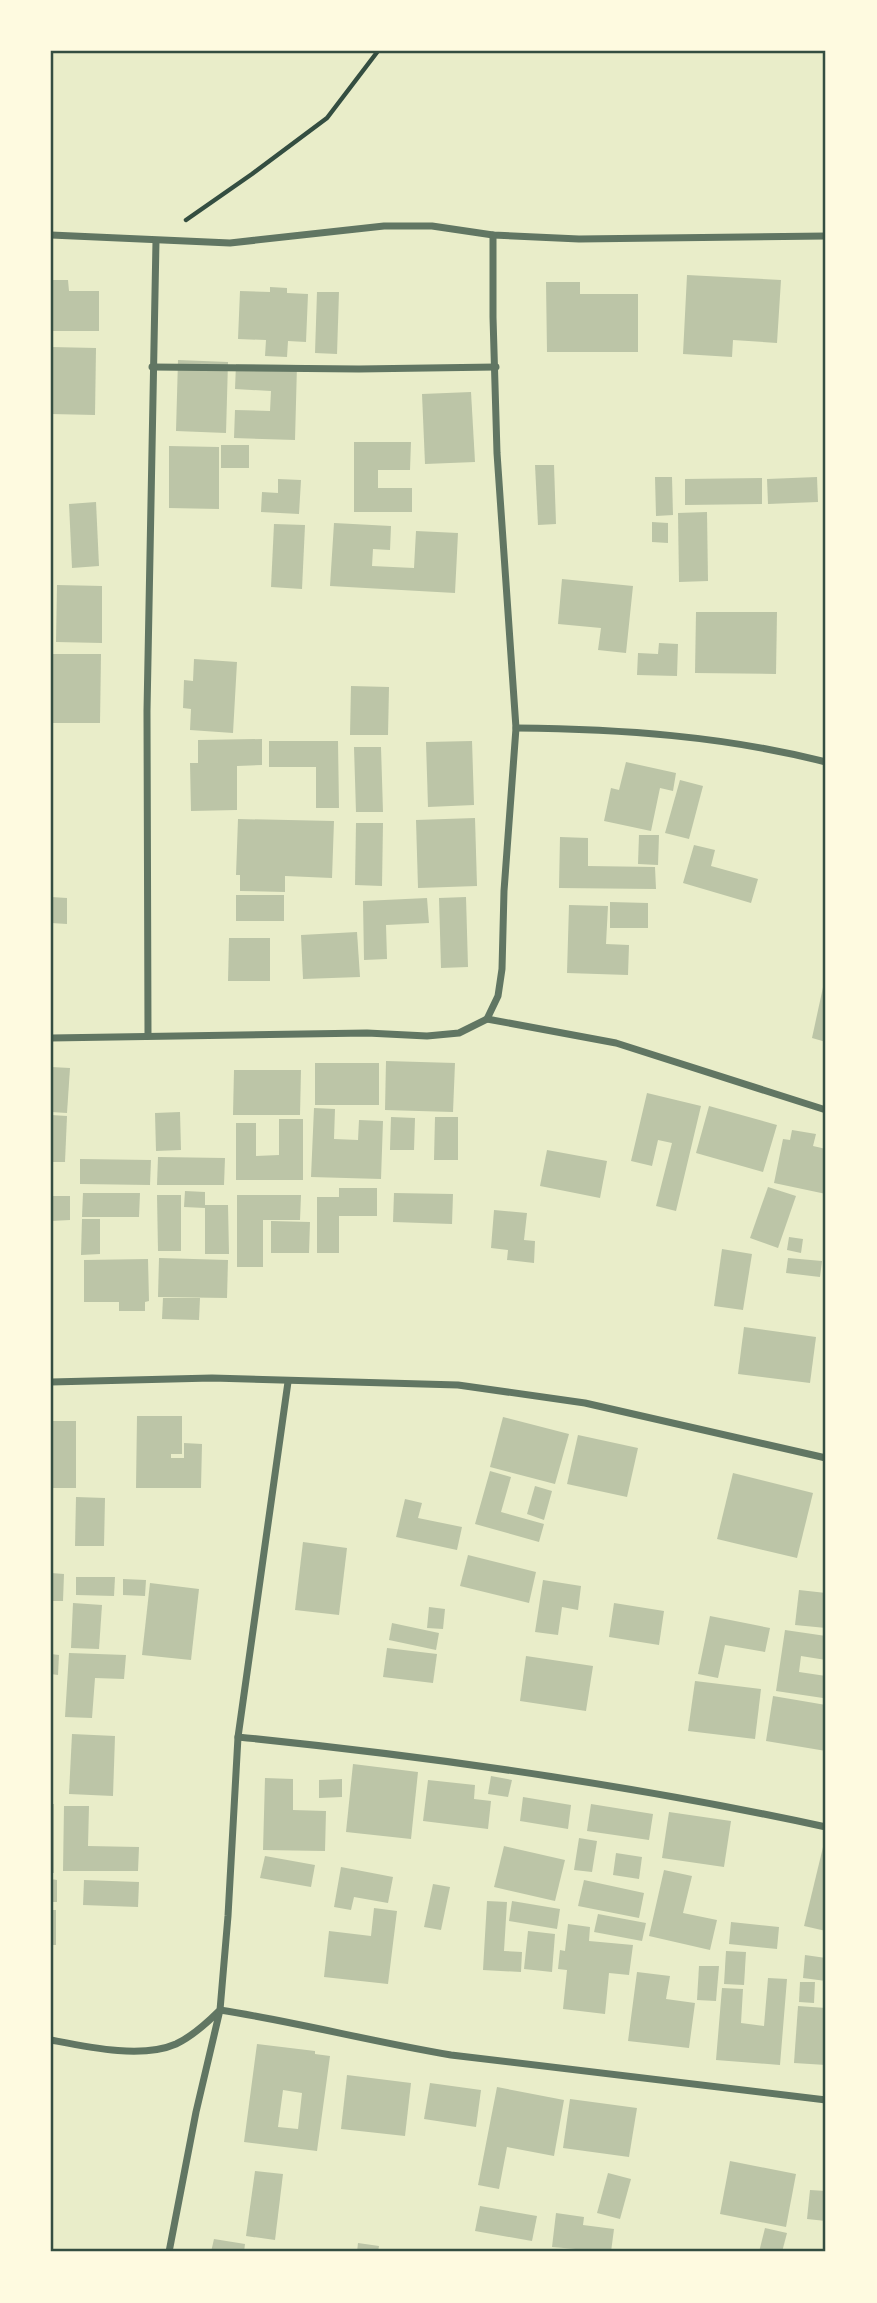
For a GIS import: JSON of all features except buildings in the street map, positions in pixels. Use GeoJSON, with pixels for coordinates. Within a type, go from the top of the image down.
{"type":"FeatureCollection","features":[{"type":"Feature","properties":{"kind":"street"},"geometry":{"type":"LineString","coordinates":[[51,235],[230,243],[384,226],[432,226],[493,235],[579,239],[826,236]]}},
{"type":"Feature","properties":{"kind":"street"},"geometry":{"type":"LineString","coordinates":[[51,1038],[367,1033],[427,1036],[459,1033],[486,1019],[498,996],[502,969],[504,891],[516,728],[498,467],[492,317],[493,235]]}},
{"type":"Feature","properties":{"kind":"street"},"geometry":{"type":"LineString","coordinates":[[148,1036],[147,710],[156,241]]}},
{"type":"Feature","properties":{"kind":"street"},"geometry":{"type":"LineString","coordinates":[[152,368],[496,367]]}},
{"type":"Feature","properties":{"kind":"street"},"geometry":{"type":"LineString","coordinates":[[516,728],[576,728],[687,736],[783,751],[826,762]]}},
{"type":"Feature","properties":{"kind":"street"},"geometry":{"type":"LineString","coordinates":[[486,1019],[616,1043],[826,1110]]}},
{"type":"Feature","properties":{"kind":"street"},"geometry":{"type":"LineString","coordinates":[[51,1381],[212,1378],[458,1385],[585,1403],[826,1458]]}},
{"type":"Feature","properties":{"kind":"street"},"geometry":{"type":"LineString","coordinates":[[169,2252],[193,2125],[219,2010],[228,1916],[238,1737],[288,1382]]}},
{"type":"Feature","properties":{"kind":"street"},"geometry":{"type":"LineString","coordinates":[[238,1737],[505,1769],[745,1809],[826,1827]]}},
{"type":"Feature","properties":{"kind":"street"},"geometry":{"type":"LineString","coordinates":[[51,2040],[89,2048],[140,2051],[175,2044],[200,2029],[219,2010]]}},
{"type":"Feature","properties":{"kind":"street"},"geometry":{"type":"LineString","coordinates":[[219,2010],[286,2020],[451,2056],[826,2100]]}},
{"type":"Feature","properties":{"kind":"path"},"geometry":{"type":"LineString","coordinates":[[156,241],[327,118],[378,51]]}}]}
